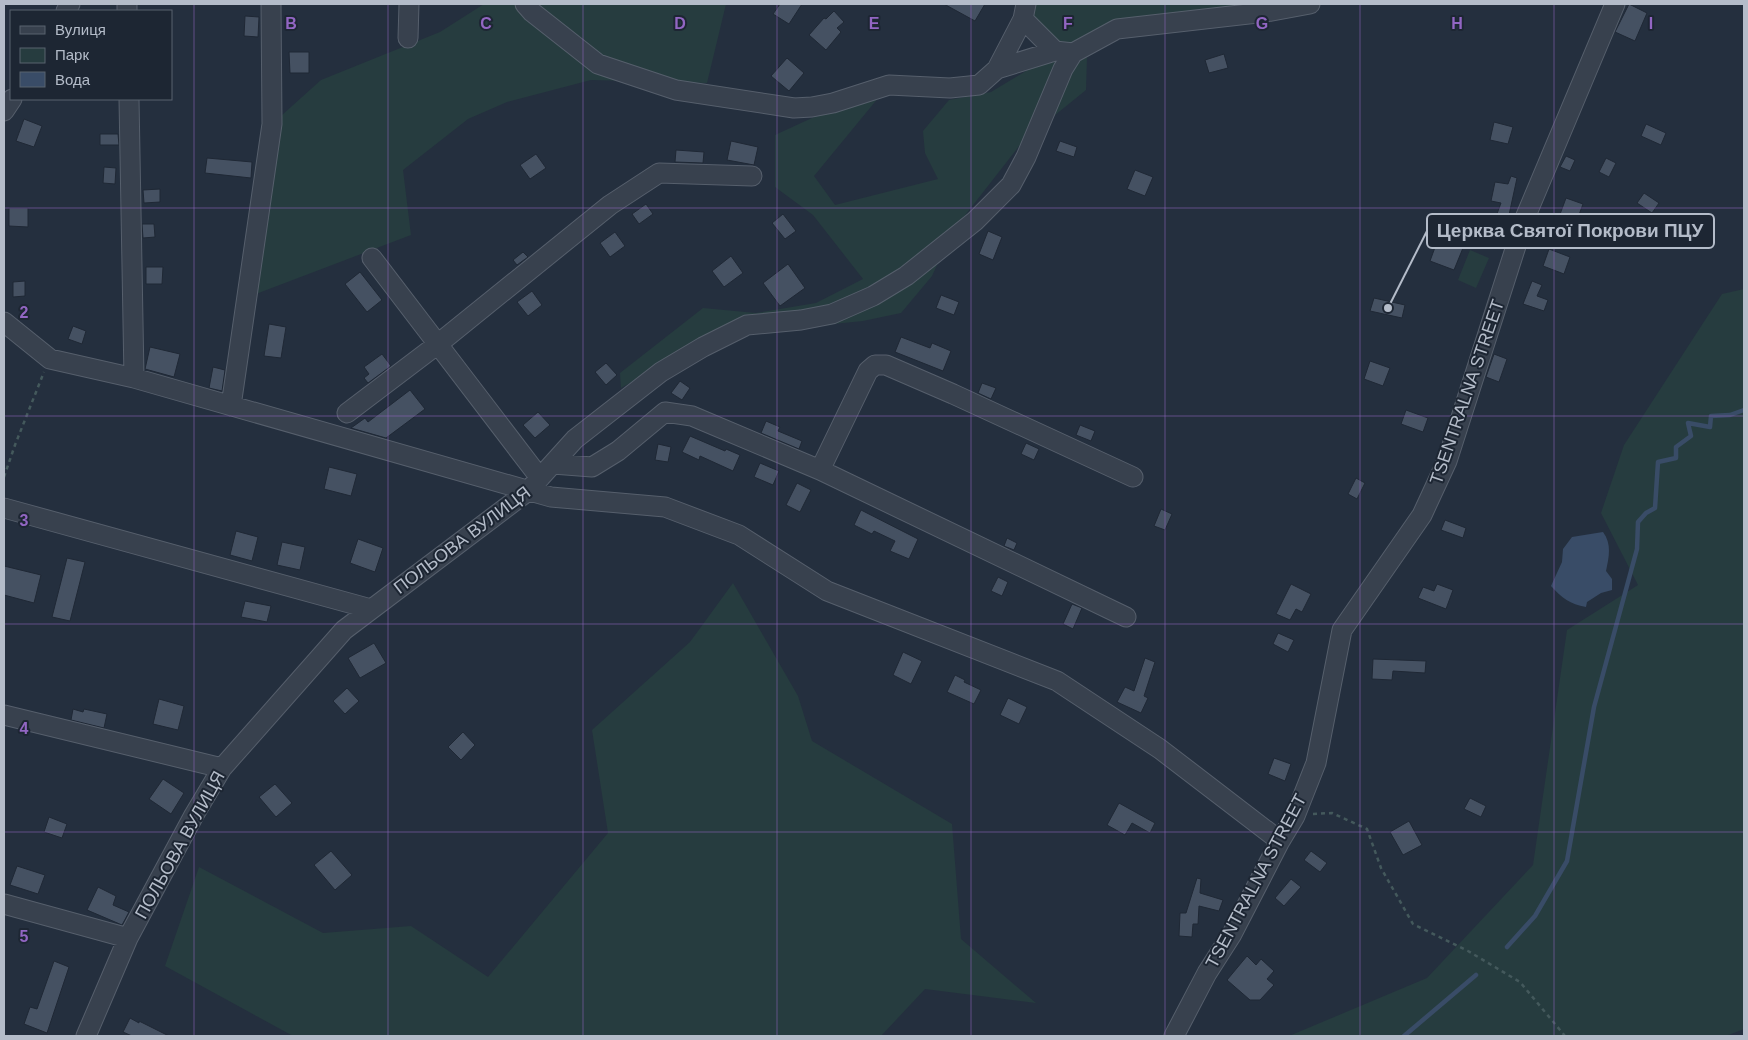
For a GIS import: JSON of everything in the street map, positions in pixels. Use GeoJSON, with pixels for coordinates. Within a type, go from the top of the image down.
{"type":"FeatureCollection","features":[{"type":"Feature","properties":{"kind":"street"},"geometry":{"type":"LineString","coordinates":[[231,406],[272,124],[271,4]]}},
{"type":"Feature","properties":{"kind":"street"},"geometry":{"type":"LineString","coordinates":[[408,38],[409,4]]}},
{"type":"Feature","properties":{"kind":"street"},"geometry":{"type":"LineString","coordinates":[[525,4],[532,12],[598,64],[676,90],[794,108],[833,103],[889,85],[950,88],[979,85],[997,69],[1024,11],[1064,52]]}},
{"type":"Feature","properties":{"kind":"street"},"geometry":{"type":"LineString","coordinates":[[997,69],[1064,52],[1117,29],[1266,12],[1310,4]]}},
{"type":"Feature","properties":{"kind":"street","name":"TSENTRALNA STREET"},"geometry":{"type":"LineString","coordinates":[[1174,1036],[1207,973],[1232,934],[1295,816],[1316,764],[1342,630],[1422,515],[1447,462],[1525,218],[1615,4]]}},
{"type":"Feature","properties":{"kind":"street","name":"ПОЛЬОВА ВУЛИЦЯ"},"geometry":{"type":"LineString","coordinates":[[86,1036],[128,938],[194,815],[222,768],[344,630],[534,485],[575,439],[661,372],[703,347],[747,325],[802,320],[832,314],[873,296],[906,276],[975,221],[1011,185],[1026,157],[1063,69],[1064,52]]}},
{"type":"Feature","properties":{"kind":"street"},"geometry":{"type":"LineString","coordinates":[[4,112],[11,100]]}},
{"type":"Feature","properties":{"kind":"street"},"geometry":{"type":"LineString","coordinates":[[129,100],[134,378]]}},
{"type":"Feature","properties":{"kind":"street"},"geometry":{"type":"LineString","coordinates":[[347,413],[438,344],[610,205],[659,173],[752,176]]}},
{"type":"Feature","properties":{"kind":"street"},"geometry":{"type":"LineString","coordinates":[[372,258],[438,344],[534,485],[551,498],[665,507],[739,535],[827,592],[1057,681],[1160,749],[1280,841]]}},
{"type":"Feature","properties":{"kind":"street"},"geometry":{"type":"LineString","coordinates":[[4,322],[50,359],[134,378],[231,406],[534,485]]}},
{"type":"Feature","properties":{"kind":"street"},"geometry":{"type":"LineString","coordinates":[[820,470],[868,371],[875,365],[886,365],[1133,477]]}},
{"type":"Feature","properties":{"kind":"street"},"geometry":{"type":"LineString","coordinates":[[553,464],[592,467],[618,451],[665,412],[692,416],[820,470],[1126,617]]}},
{"type":"Feature","properties":{"kind":"street"},"geometry":{"type":"LineString","coordinates":[[4,508],[371,609]]}},
{"type":"Feature","properties":{"kind":"street"},"geometry":{"type":"LineString","coordinates":[[4,715],[222,768]]}},
{"type":"Feature","properties":{"kind":"street"},"geometry":{"type":"LineString","coordinates":[[4,904],[128,938]]}},
{"type":"Feature","properties":{"kind":"path"},"geometry":{"type":"LineString","coordinates":[[4,477],[50,359]]}},
{"type":"Feature","properties":{"kind":"path"},"geometry":{"type":"LineString","coordinates":[[1295,816],[1332,813],[1367,830],[1382,868],[1413,924],[1468,951],[1520,982],[1565,1036]]}},
{"type":"Feature","properties":{"kind":"green space"},"geometry":{"type":"Polygon","coordinates":[[[484,4],[726,4],[707,83],[591,80],[507,102],[468,119],[403,170],[411,235],[248,297],[272,124],[321,80],[440,32],[484,4]]]}},
{"type":"Feature","properties":{"kind":"green space"},"geometry":{"type":"Polygon","coordinates":[[[1026,4],[1310,4],[1117,29],[1073,53],[1023,19],[1026,4]]]}},
{"type":"Feature","properties":{"kind":"green space"},"geometry":{"type":"Polygon","coordinates":[[[1087,57],[1086,90],[1023,141],[952,232],[932,276],[901,313],[863,321],[774,330],[722,331],[621,388],[620,373],[703,308],[756,313],[816,303],[863,279],[813,215],[775,187],[775,135],[812,118],[879,97],[814,176],[835,205],[938,179],[925,153],[923,131],[949,100],[991,92],[1036,65],[1087,57]]]}},
{"type":"Feature","properties":{"kind":"green space"},"geometry":{"type":"Polygon","coordinates":[[[1470,250],[1489,258],[1476,288],[1458,280],[1470,250]]]}},
{"type":"Feature","properties":{"kind":"green space"},"geometry":{"type":"Polygon","coordinates":[[[1744,289],[1744,1029],[1726,1036],[1289,1036],[1427,978],[1533,865],[1567,630],[1638,585],[1601,513],[1624,445],[1722,294],[1744,289]]]}},
{"type":"Feature","properties":{"kind":"green space"},"geometry":{"type":"Polygon","coordinates":[[[733,583],[798,696],[812,741],[952,824],[961,939],[1036,1003],[925,989],[881,1036],[293,1036],[165,966],[199,867],[323,933],[411,926],[488,977],[608,833],[592,730],[690,642],[733,583]]]}},
{"type":"Feature","properties":{"kind":"water"},"geometry":{"type":"Polygon","coordinates":[[[1603,532],[1609,546],[1606,571],[1612,579],[1612,590],[1601,593],[1587,602],[1586,607],[1575,604],[1563,597],[1551,586],[1562,562],[1563,549],[1572,537],[1603,532]]]}},
{"type":"Feature","properties":{"kind":"building"},"geometry":{"type":"Polygon","coordinates":[[[780,4],[802,4],[789,24],[773,14],[780,4]]]}},
{"type":"Feature","properties":{"kind":"building"},"geometry":{"type":"Polygon","coordinates":[[[944,4],[985,4],[975,21],[944,4]]]}},
{"type":"Feature","properties":{"kind":"building"},"geometry":{"type":"Polygon","coordinates":[[[1629,4],[1647,13],[1635,41],[1615,32],[1629,4]]]}},
{"type":"Feature","properties":{"kind":"building"},"geometry":{"type":"Polygon","coordinates":[[[834,11],[844,22],[837,28],[841,32],[826,50],[809,35],[824,18],[826,19],[834,11]]]}},
{"type":"Feature","properties":{"kind":"building"},"geometry":{"type":"Polygon","coordinates":[[[245,16],[259,17],[258,37],[244,36],[245,16]]]}},
{"type":"Feature","properties":{"kind":"building"},"geometry":{"type":"Polygon","coordinates":[[[289,52],[309,52],[309,73],[290,73],[289,52]]]}},
{"type":"Feature","properties":{"kind":"building"},"geometry":{"type":"Polygon","coordinates":[[[1224,54],[1228,68],[1209,73],[1205,60],[1224,54]]]}},
{"type":"Feature","properties":{"kind":"building"},"geometry":{"type":"Polygon","coordinates":[[[787,58],[804,73],[789,91],[771,76],[787,58]]]}},
{"type":"Feature","properties":{"kind":"building"},"geometry":{"type":"Polygon","coordinates":[[[24,119],[42,126],[34,147],[16,141],[24,119]]]}},
{"type":"Feature","properties":{"kind":"building"},"geometry":{"type":"Polygon","coordinates":[[[1494,122],[1513,127],[1508,144],[1490,140],[1494,122]]]}},
{"type":"Feature","properties":{"kind":"building"},"geometry":{"type":"Polygon","coordinates":[[[1646,124],[1666,133],[1661,145],[1641,136],[1646,124]]]}},
{"type":"Feature","properties":{"kind":"building"},"geometry":{"type":"Polygon","coordinates":[[[100,134],[118,134],[119,145],[100,145],[100,134]]]}},
{"type":"Feature","properties":{"kind":"building"},"geometry":{"type":"Polygon","coordinates":[[[731,141],[758,147],[754,165],[727,160],[731,141]]]}},
{"type":"Feature","properties":{"kind":"building"},"geometry":{"type":"Polygon","coordinates":[[[1060,141],[1077,147],[1074,157],[1056,151],[1060,141]]]}},
{"type":"Feature","properties":{"kind":"building"},"geometry":{"type":"Polygon","coordinates":[[[676,150],[704,152],[703,163],[675,162],[676,150]]]}},
{"type":"Feature","properties":{"kind":"building"},"geometry":{"type":"Polygon","coordinates":[[[536,154],[546,168],[530,179],[520,165],[536,154]]]}},
{"type":"Feature","properties":{"kind":"building"},"geometry":{"type":"Polygon","coordinates":[[[1566,156],[1575,160],[1570,171],[1560,167],[1566,156]]]}},
{"type":"Feature","properties":{"kind":"building"},"geometry":{"type":"Polygon","coordinates":[[[207,158],[252,162],[251,178],[205,173],[207,158]]]}},
{"type":"Feature","properties":{"kind":"building"},"geometry":{"type":"Polygon","coordinates":[[[1606,158],[1616,163],[1609,177],[1599,172],[1606,158]]]}},
{"type":"Feature","properties":{"kind":"building"},"geometry":{"type":"Polygon","coordinates":[[[104,167],[116,168],[115,184],[103,183],[104,167]]]}},
{"type":"Feature","properties":{"kind":"building"},"geometry":{"type":"Polygon","coordinates":[[[1135,170],[1153,177],[1145,196],[1127,189],[1135,170]]]}},
{"type":"Feature","properties":{"kind":"building"},"geometry":{"type":"Polygon","coordinates":[[[1511,176],[1517,178],[1506,223],[1495,219],[1501,203],[1491,201],[1495,182],[1508,184],[1511,176]]]}},
{"type":"Feature","properties":{"kind":"building"},"geometry":{"type":"Polygon","coordinates":[[[160,189],[160,202],[144,203],[143,190],[160,189]]]}},
{"type":"Feature","properties":{"kind":"building"},"geometry":{"type":"Polygon","coordinates":[[[1644,193],[1659,203],[1652,213],[1637,203],[1644,193]]]}},
{"type":"Feature","properties":{"kind":"building"},"geometry":{"type":"Polygon","coordinates":[[[1566,198],[1583,204],[1576,223],[1559,217],[1566,198]]]}},
{"type":"Feature","properties":{"kind":"building"},"geometry":{"type":"Polygon","coordinates":[[[646,204],[653,214],[639,224],[632,214],[646,204]]]}},
{"type":"Feature","properties":{"kind":"building"},"geometry":{"type":"Polygon","coordinates":[[[9,208],[28,208],[28,227],[9,226],[9,208]]]}},
{"type":"Feature","properties":{"kind":"building"},"geometry":{"type":"Polygon","coordinates":[[[783,214],[796,231],[785,239],[772,223],[783,214]]]}},
{"type":"Feature","properties":{"kind":"building"},"geometry":{"type":"Polygon","coordinates":[[[142,224],[154,224],[155,237],[143,238],[142,224]]]}},
{"type":"Feature","properties":{"kind":"building"},"geometry":{"type":"Polygon","coordinates":[[[988,231],[1002,237],[993,260],[979,254],[988,231]]]}},
{"type":"Feature","properties":{"kind":"building"},"geometry":{"type":"Polygon","coordinates":[[[615,232],[625,246],[610,257],[600,243],[615,232]]]}},
{"type":"Feature","properties":{"kind":"building"},"geometry":{"type":"Polygon","coordinates":[[[1438,239],[1463,248],[1454,270],[1430,261],[1438,239]]]}},
{"type":"Feature","properties":{"kind":"building"},"geometry":{"type":"Polygon","coordinates":[[[1549,249],[1570,257],[1564,274],[1543,266],[1549,249]]]}},
{"type":"Feature","properties":{"kind":"building"},"geometry":{"type":"Polygon","coordinates":[[[523,252],[528,257],[517,265],[513,260],[523,252]]]}},
{"type":"Feature","properties":{"kind":"building"},"geometry":{"type":"Polygon","coordinates":[[[731,256],[743,273],[724,287],[712,271],[731,256]]]}},
{"type":"Feature","properties":{"kind":"building"},"geometry":{"type":"Polygon","coordinates":[[[788,264],[805,288],[780,306],[763,283],[788,264]]]}},
{"type":"Feature","properties":{"kind":"building"},"geometry":{"type":"Polygon","coordinates":[[[146,267],[163,267],[162,284],[146,284],[146,267]]]}},
{"type":"Feature","properties":{"kind":"building"},"geometry":{"type":"Polygon","coordinates":[[[360,272],[382,300],[367,312],[345,284],[360,272]]]}},
{"type":"Feature","properties":{"kind":"building"},"geometry":{"type":"Polygon","coordinates":[[[25,281],[25,296],[13,297],[13,282],[25,281]]]}},
{"type":"Feature","properties":{"kind":"building"},"geometry":{"type":"Polygon","coordinates":[[[1532,281],[1542,285],[1537,296],[1548,300],[1544,311],[1523,304],[1532,281]]]}},
{"type":"Feature","properties":{"kind":"building"},"geometry":{"type":"Polygon","coordinates":[[[532,291],[542,305],[528,316],[517,302],[532,291]]]}},
{"type":"Feature","properties":{"kind":"building"},"geometry":{"type":"Polygon","coordinates":[[[941,295],[959,302],[954,315],[936,308],[941,295]]]}},
{"type":"Feature","properties":{"kind":"building"},"geometry":{"type":"Polygon","coordinates":[[[1374,298],[1405,305],[1402,318],[1370,311],[1374,298]]]}},
{"type":"Feature","properties":{"kind":"building"},"geometry":{"type":"Polygon","coordinates":[[[269,324],[286,327],[281,358],[264,356],[269,324]]]}},
{"type":"Feature","properties":{"kind":"building"},"geometry":{"type":"Polygon","coordinates":[[[73,326],[86,331],[82,344],[68,339],[73,326]]]}},
{"type":"Feature","properties":{"kind":"building"},"geometry":{"type":"Polygon","coordinates":[[[901,337],[930,348],[932,343],[951,351],[943,371],[895,352],[901,337]]]}},
{"type":"Feature","properties":{"kind":"building"},"geometry":{"type":"Polygon","coordinates":[[[150,347],[180,354],[174,377],[145,369],[150,347]]]}},
{"type":"Feature","properties":{"kind":"building"},"geometry":{"type":"Polygon","coordinates":[[[382,354],[391,366],[368,383],[364,378],[369,374],[364,367],[382,354]]]}},
{"type":"Feature","properties":{"kind":"building"},"geometry":{"type":"Polygon","coordinates":[[[1494,354],[1507,359],[1499,382],[1486,377],[1494,354]]]}},
{"type":"Feature","properties":{"kind":"building"},"geometry":{"type":"Polygon","coordinates":[[[1370,361],[1390,368],[1383,386],[1364,379],[1370,361]]]}},
{"type":"Feature","properties":{"kind":"building"},"geometry":{"type":"Polygon","coordinates":[[[606,363],[617,375],[606,385],[595,372],[606,363]]]}},
{"type":"Feature","properties":{"kind":"building"},"geometry":{"type":"Polygon","coordinates":[[[213,367],[225,370],[222,391],[209,388],[213,367]]]}},
{"type":"Feature","properties":{"kind":"building"},"geometry":{"type":"Polygon","coordinates":[[[680,381],[690,388],[682,400],[671,393],[680,381]]]}},
{"type":"Feature","properties":{"kind":"building"},"geometry":{"type":"Polygon","coordinates":[[[982,383],[996,388],[991,399],[978,393],[982,383]]]}},
{"type":"Feature","properties":{"kind":"building"},"geometry":{"type":"Polygon","coordinates":[[[410,390],[425,409],[386,438],[351,428],[365,418],[368,422],[410,390]]]}},
{"type":"Feature","properties":{"kind":"building"},"geometry":{"type":"Polygon","coordinates":[[[1406,410],[1428,418],[1423,432],[1401,424],[1406,410]]]}},
{"type":"Feature","properties":{"kind":"building"},"geometry":{"type":"Polygon","coordinates":[[[538,412],[550,425],[535,438],[523,425],[538,412]]]}},
{"type":"Feature","properties":{"kind":"building"},"geometry":{"type":"Polygon","coordinates":[[[766,421],[780,427],[778,431],[802,441],[799,449],[761,433],[766,421]]]}},
{"type":"Feature","properties":{"kind":"building"},"geometry":{"type":"Polygon","coordinates":[[[1080,425],[1095,431],[1091,441],[1076,435],[1080,425]]]}},
{"type":"Feature","properties":{"kind":"building"},"geometry":{"type":"Polygon","coordinates":[[[690,436],[725,451],[726,449],[740,455],[733,471],[700,456],[699,460],[682,452],[690,436]]]}},
{"type":"Feature","properties":{"kind":"building"},"geometry":{"type":"Polygon","coordinates":[[[1026,443],[1039,449],[1034,460],[1021,454],[1026,443]]]}},
{"type":"Feature","properties":{"kind":"building"},"geometry":{"type":"Polygon","coordinates":[[[658,444],[671,447],[668,462],[655,460],[658,444]]]}},
{"type":"Feature","properties":{"kind":"building"},"geometry":{"type":"Polygon","coordinates":[[[760,463],[779,471],[773,485],[754,477],[760,463]]]}},
{"type":"Feature","properties":{"kind":"building"},"geometry":{"type":"Polygon","coordinates":[[[329,467],[357,474],[351,496],[324,489],[329,467]]]}},
{"type":"Feature","properties":{"kind":"building"},"geometry":{"type":"Polygon","coordinates":[[[1356,478],[1365,483],[1357,499],[1348,494],[1356,478]]]}},
{"type":"Feature","properties":{"kind":"building"},"geometry":{"type":"Polygon","coordinates":[[[797,483],[811,490],[800,512],[786,505],[797,483]]]}},
{"type":"Feature","properties":{"kind":"building"},"geometry":{"type":"Polygon","coordinates":[[[1161,509],[1172,514],[1165,530],[1154,526],[1161,509]]]}},
{"type":"Feature","properties":{"kind":"building"},"geometry":{"type":"Polygon","coordinates":[[[861,510],[918,539],[909,559],[890,551],[895,541],[874,531],[872,534],[854,525],[861,510]]]}},
{"type":"Feature","properties":{"kind":"building"},"geometry":{"type":"Polygon","coordinates":[[[1445,520],[1466,528],[1463,538],[1441,530],[1445,520]]]}},
{"type":"Feature","properties":{"kind":"building"},"geometry":{"type":"Polygon","coordinates":[[[236,531],[258,537],[252,561],[230,555],[236,531]]]}},
{"type":"Feature","properties":{"kind":"building"},"geometry":{"type":"Polygon","coordinates":[[[1007,538],[1017,543],[1014,550],[1004,546],[1007,538]]]}},
{"type":"Feature","properties":{"kind":"building"},"geometry":{"type":"Polygon","coordinates":[[[358,539],[383,548],[375,572],[350,563],[358,539]]]}},
{"type":"Feature","properties":{"kind":"building"},"geometry":{"type":"Polygon","coordinates":[[[282,542],[305,547],[300,570],[277,565],[282,542]]]}},
{"type":"Feature","properties":{"kind":"building"},"geometry":{"type":"Polygon","coordinates":[[[67,558],[85,562],[70,621],[52,617],[67,558]]]}},
{"type":"Feature","properties":{"kind":"building"},"geometry":{"type":"Polygon","coordinates":[[[4,566],[41,575],[34,603],[4,595],[4,566]]]}},
{"type":"Feature","properties":{"kind":"building"},"geometry":{"type":"Polygon","coordinates":[[[998,577],[1008,582],[1002,596],[991,591],[998,577]]]}},
{"type":"Feature","properties":{"kind":"building"},"geometry":{"type":"Polygon","coordinates":[[[1291,584],[1311,594],[1302,612],[1296,609],[1290,620],[1276,614],[1291,584]]]}},
{"type":"Feature","properties":{"kind":"building"},"geometry":{"type":"Polygon","coordinates":[[[1437,584],[1453,590],[1446,609],[1418,598],[1423,587],[1434,591],[1437,584]]]}},
{"type":"Feature","properties":{"kind":"building"},"geometry":{"type":"Polygon","coordinates":[[[245,601],[271,606],[267,622],[241,617],[245,601]]]}},
{"type":"Feature","properties":{"kind":"building"},"geometry":{"type":"Polygon","coordinates":[[[1072,604],[1082,608],[1073,629],[1063,624],[1072,604]]]}},
{"type":"Feature","properties":{"kind":"building"},"geometry":{"type":"Polygon","coordinates":[[[1278,633],[1294,640],[1288,652],[1273,644],[1278,633]]]}},
{"type":"Feature","properties":{"kind":"building"},"geometry":{"type":"Polygon","coordinates":[[[374,643],[386,663],[360,678],[348,658],[374,643]]]}},
{"type":"Feature","properties":{"kind":"building"},"geometry":{"type":"Polygon","coordinates":[[[903,652],[922,661],[911,684],[893,675],[903,652]]]}},
{"type":"Feature","properties":{"kind":"building"},"geometry":{"type":"Polygon","coordinates":[[[1145,658],[1155,662],[1144,696],[1148,698],[1141,713],[1117,702],[1125,687],[1134,691],[1145,658]]]}},
{"type":"Feature","properties":{"kind":"building"},"geometry":{"type":"Polygon","coordinates":[[[1373,659],[1426,661],[1425,673],[1393,671],[1392,680],[1372,679],[1373,659]]]}},
{"type":"Feature","properties":{"kind":"building"},"geometry":{"type":"Polygon","coordinates":[[[955,675],[965,680],[964,682],[981,690],[974,704],[947,692],[955,675]]]}},
{"type":"Feature","properties":{"kind":"building"},"geometry":{"type":"Polygon","coordinates":[[[347,688],[359,701],[345,714],[333,701],[347,688]]]}},
{"type":"Feature","properties":{"kind":"building"},"geometry":{"type":"Polygon","coordinates":[[[1008,698],[1027,707],[1019,724],[1000,715],[1008,698]]]}},
{"type":"Feature","properties":{"kind":"building"},"geometry":{"type":"Polygon","coordinates":[[[159,699],[184,706],[178,730],[153,724],[159,699]]]}},
{"type":"Feature","properties":{"kind":"building"},"geometry":{"type":"Polygon","coordinates":[[[73,709],[83,712],[84,709],[107,714],[104,728],[71,720],[73,709]]]}},
{"type":"Feature","properties":{"kind":"building"},"geometry":{"type":"Polygon","coordinates":[[[463,732],[475,745],[461,760],[448,747],[463,732]]]}},
{"type":"Feature","properties":{"kind":"building"},"geometry":{"type":"Polygon","coordinates":[[[1274,758],[1291,764],[1285,781],[1268,774],[1274,758]]]}},
{"type":"Feature","properties":{"kind":"building"},"geometry":{"type":"Polygon","coordinates":[[[163,779],[184,793],[171,814],[149,799],[163,779]]]}},
{"type":"Feature","properties":{"kind":"building"},"geometry":{"type":"Polygon","coordinates":[[[275,784],[292,803],[276,817],[259,797],[275,784]]]}},
{"type":"Feature","properties":{"kind":"building"},"geometry":{"type":"Polygon","coordinates":[[[1470,798],[1486,806],[1481,817],[1464,809],[1470,798]]]}},
{"type":"Feature","properties":{"kind":"building"},"geometry":{"type":"Polygon","coordinates":[[[1119,803],[1155,823],[1150,833],[1132,823],[1125,835],[1107,825],[1119,803]]]}},
{"type":"Feature","properties":{"kind":"building"},"geometry":{"type":"Polygon","coordinates":[[[49,817],[67,824],[62,838],[44,832],[49,817]]]}},
{"type":"Feature","properties":{"kind":"building"},"geometry":{"type":"Polygon","coordinates":[[[1409,821],[1422,845],[1403,855],[1390,832],[1409,821]]]}},
{"type":"Feature","properties":{"kind":"building"},"geometry":{"type":"Polygon","coordinates":[[[331,851],[352,875],[335,890],[314,865],[331,851]]]}},
{"type":"Feature","properties":{"kind":"building"},"geometry":{"type":"Polygon","coordinates":[[[1311,851],[1327,863],[1320,872],[1304,860],[1311,851]]]}},
{"type":"Feature","properties":{"kind":"building"},"geometry":{"type":"Polygon","coordinates":[[[17,866],[45,875],[38,894],[10,885],[17,866]]]}},
{"type":"Feature","properties":{"kind":"building"},"geometry":{"type":"Polygon","coordinates":[[[1197,878],[1201,879],[1200,893],[1223,900],[1219,911],[1199,906],[1198,924],[1193,924],[1192,937],[1179,936],[1180,913],[1186,913],[1197,878]]]}},
{"type":"Feature","properties":{"kind":"building"},"geometry":{"type":"Polygon","coordinates":[[[1291,879],[1301,887],[1284,906],[1275,898],[1291,879]]]}},
{"type":"Feature","properties":{"kind":"building"},"geometry":{"type":"Polygon","coordinates":[[[98,887],[116,896],[113,905],[129,912],[122,925],[87,910],[98,887]]]}},
{"type":"Feature","properties":{"kind":"building"},"geometry":{"type":"Polygon","coordinates":[[[1247,956],[1256,965],[1261,959],[1274,971],[1267,979],[1274,985],[1260,1000],[1250,1000],[1227,980],[1247,956]]]}},
{"type":"Feature","properties":{"kind":"building"},"geometry":{"type":"Polygon","coordinates":[[[54,961],[69,967],[47,1033],[24,1024],[30,1007],[37,1009],[54,961]]]}},
{"type":"Feature","properties":{"kind":"building"},"geometry":{"type":"Polygon","coordinates":[[[130,1018],[169,1036],[132,1036],[123,1032],[130,1018]]]}},
{"type":"Feature","properties":{"kind":"waterway"},"geometry":{"type":"LineString","coordinates":[[1507,947],[1535,916],[1567,861],[1594,707],[1637,549],[1638,522],[1646,513],[1655,508],[1658,462],[1676,458],[1676,447],[1691,436],[1688,423],[1710,427],[1711,416],[1730,415],[1744,410]]}},
{"type":"Feature","properties":{"kind":"waterway"},"geometry":{"type":"LineString","coordinates":[[1404,1036],[1476,975]]}},
{"type":"Feature","properties":{"kind":"place","name":"Церква Святої Покрови ПЦУ"},"geometry":{"type":"Point","coordinates":[1388,308]}}]}
